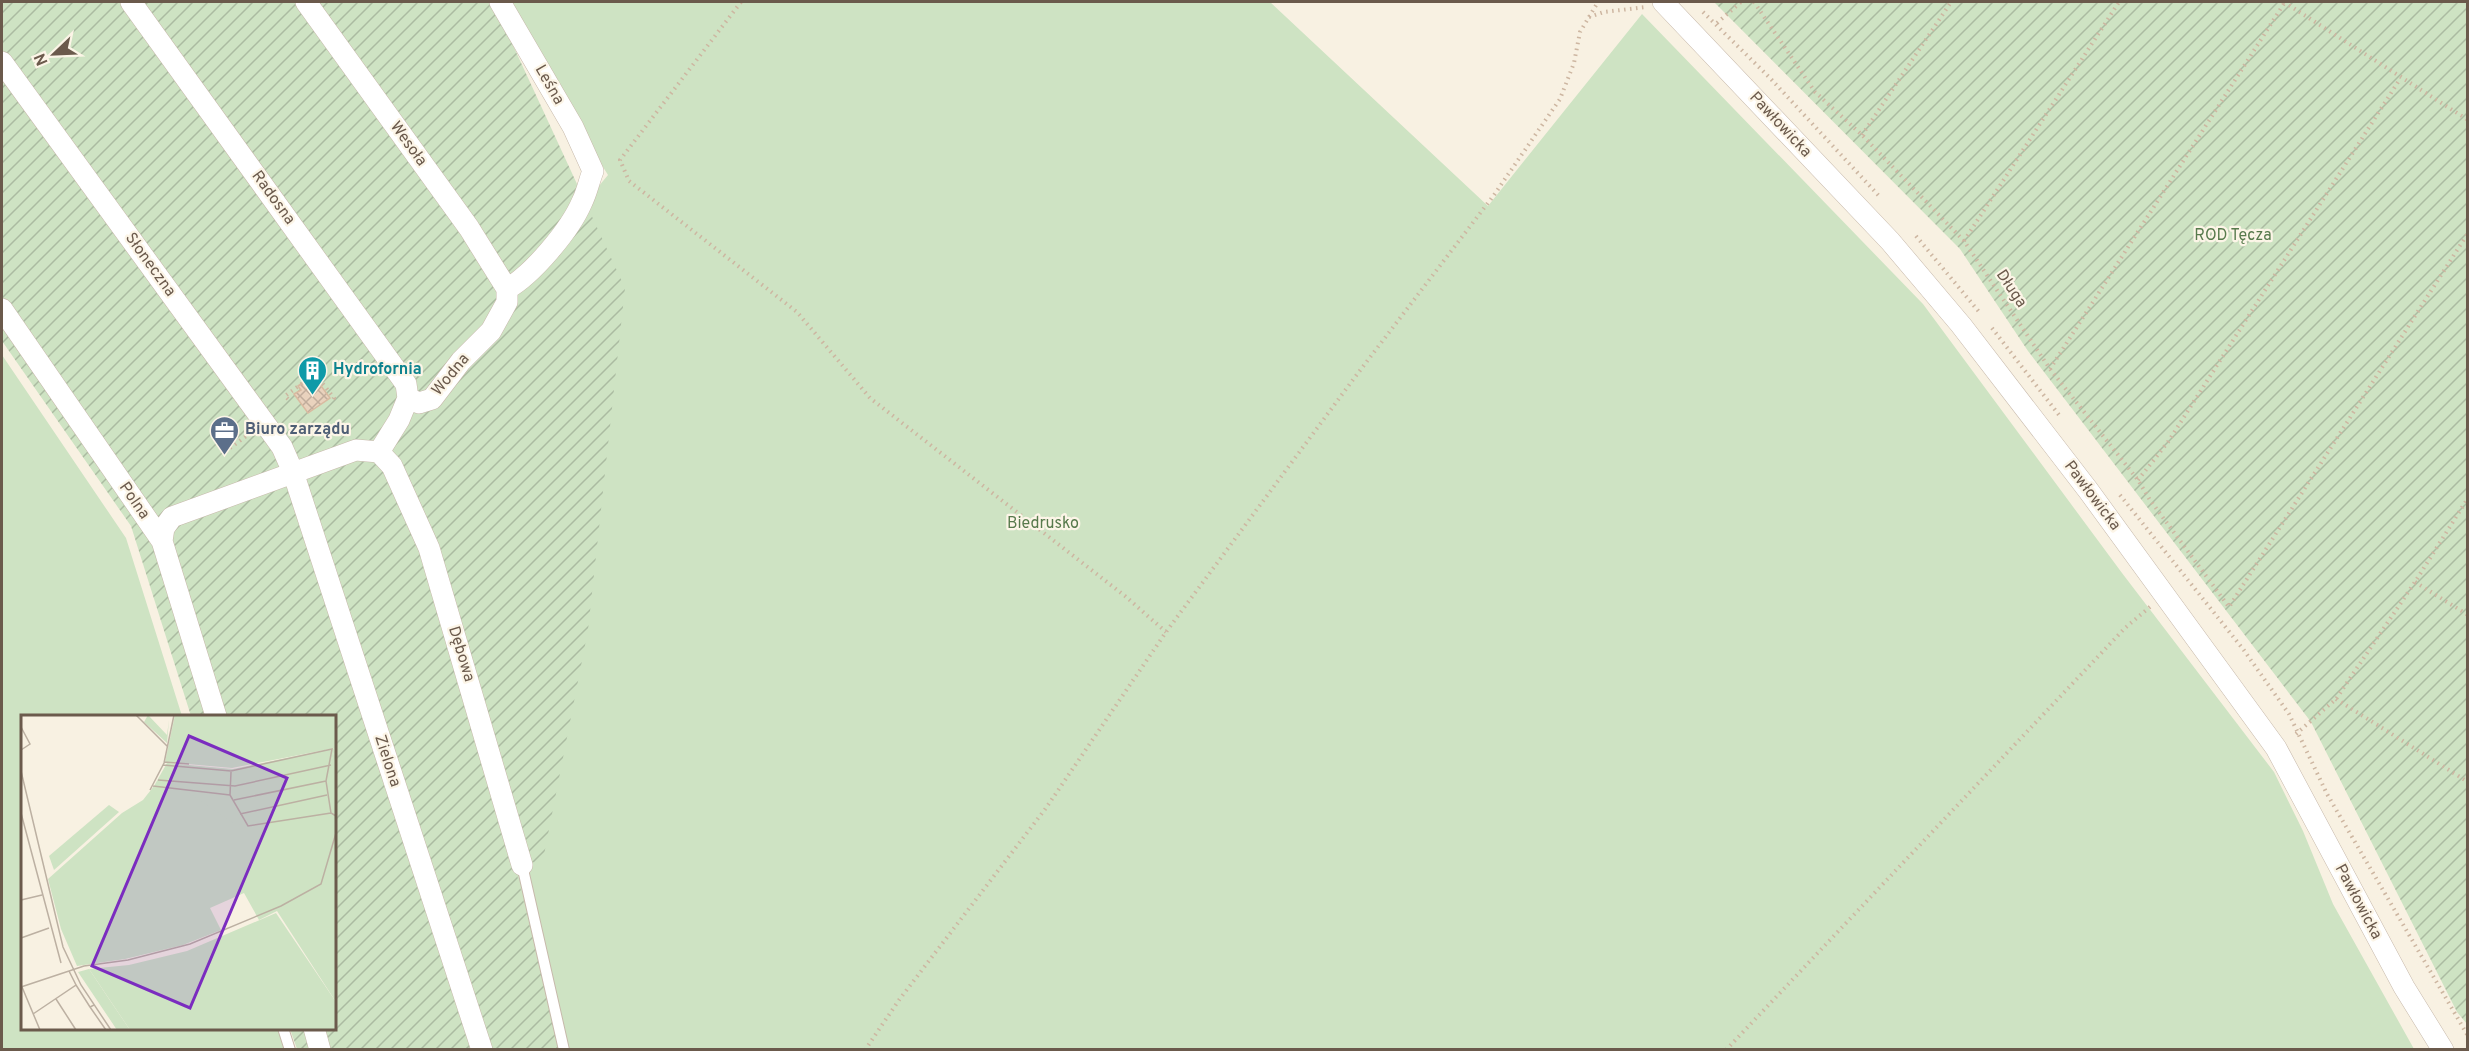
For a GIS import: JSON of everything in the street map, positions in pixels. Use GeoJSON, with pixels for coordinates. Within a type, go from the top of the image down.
{"type":"FeatureCollection","features":[{"type":"Feature","properties":{"kind":"street","name":"Radosna"},"geometry":{"type":"LineString","coordinates":[[131,2],[406,384],[408,398]]}},
{"type":"Feature","properties":{"kind":"street","name":"Wesoła"},"geometry":{"type":"LineString","coordinates":[[306,2],[469,228],[507,289]]}},
{"type":"Feature","properties":{"kind":"street","name":"Leśna"},"geometry":{"type":"LineString","coordinates":[[500,2],[573,127],[592,171],[582,203],[557,239],[521,281],[507,289]]}},
{"type":"Feature","properties":{"kind":"street","name":"Pawłowicka"},"geometry":{"type":"LineString","coordinates":[[1665,4],[1890,241],[1961,325],[2165,595],[2276,748],[2404,987],[2443,1050]]}},
{"type":"Feature","properties":{"kind":"street","name":"Słoneczna"},"geometry":{"type":"LineString","coordinates":[[2,62],[276,438],[292,472]]}},
{"type":"Feature","properties":{"kind":"street","name":"Wodna"},"geometry":{"type":"LineString","coordinates":[[379,452],[399,420],[408,398],[419,403],[432,399],[461,361],[491,331],[507,302],[507,289]]}},
{"type":"Feature","properties":{"kind":"street","name":"Polna"},"geometry":{"type":"LineString","coordinates":[[2,309],[162,540],[215,715]]}},
{"type":"Feature","properties":{"kind":"street"},"geometry":{"type":"LineString","coordinates":[[162,540],[164,528],[172,517],[356,450],[379,452]]}},
{"type":"Feature","properties":{"kind":"street","name":"Dębowa"},"geometry":{"type":"LineString","coordinates":[[379,452],[392,466],[429,548],[522,865]]}},
{"type":"Feature","properties":{"kind":"street","name":"Zielona"},"geometry":{"type":"LineString","coordinates":[[292,472],[482,1050]]}},
{"type":"Feature","properties":{"kind":"street"},"geometry":{"type":"LineString","coordinates":[[314,1030],[320,1050]]}},
{"type":"Feature","properties":{"kind":"lane"},"geometry":{"type":"LineString","coordinates":[[522,865],[564,1050]]}},
{"type":"Feature","properties":{"kind":"lane"},"geometry":{"type":"LineString","coordinates":[[283,1030],[290,1050]]}},
{"type":"Feature","properties":{"kind":"path"},"geometry":{"type":"LineString","coordinates":[[741,2],[620,160],[629,181],[797,312],[870,398],[1115,589],[1166,632]]}},
{"type":"Feature","properties":{"kind":"path"},"geometry":{"type":"LineString","coordinates":[[865,1050],[899,1000],[1047,808],[1166,632],[1354,376],[1494,195],[1554,108],[1574,63],[1580,32],[1598,2]]}},
{"type":"Feature","properties":{"kind":"path"},"geometry":{"type":"LineString","coordinates":[[1700,40],[1741,2]]}},
{"type":"Feature","properties":{"kind":"path","name":"Długa"},"geometry":{"type":"LineString","coordinates":[[1754,2],[1815,92],[1862,135],[1964,241],[2050,369],[2138,480],[2229,608],[2468,233]]}},
{"type":"Feature","properties":{"kind":"path"},"geometry":{"type":"LineString","coordinates":[[1862,135],[1951,2]]}},
{"type":"Feature","properties":{"kind":"path"},"geometry":{"type":"LineString","coordinates":[[1964,241],[2119,2]]}},
{"type":"Feature","properties":{"kind":"path"},"geometry":{"type":"LineString","coordinates":[[2050,369],[2284,2],[2400,79],[2468,120]]}},
{"type":"Feature","properties":{"kind":"path"},"geometry":{"type":"LineString","coordinates":[[1589,17],[1604,12],[1665,4]]}},
{"type":"Feature","properties":{"kind":"path"},"geometry":{"type":"LineString","coordinates":[[2138,480],[2168,442],[2400,79]]}},
{"type":"Feature","properties":{"kind":"path"},"geometry":{"type":"LineString","coordinates":[[288,399],[285,396],[315,374],[334,398],[332,401]]}},
{"type":"Feature","properties":{"kind":"path"},"geometry":{"type":"LineString","coordinates":[[2276,748],[2336,699],[2415,582],[2468,498]]}},
{"type":"Feature","properties":{"kind":"path"},"geometry":{"type":"LineString","coordinates":[[2415,582],[2468,615]]}},
{"type":"Feature","properties":{"kind":"path"},"geometry":{"type":"LineString","coordinates":[[1726,1050],[2125,628],[2165,595]]}},
{"type":"Feature","properties":{"kind":"path"},"geometry":{"type":"LineString","coordinates":[[2336,699],[2468,782]]}},
{"type":"Feature","properties":{"kind":"path"},"geometry":{"type":"LineString","coordinates":[[2297,733],[2326,794],[2468,1036]]}},
{"type":"Feature","properties":{"kind":"green space"},"geometry":{"type":"Polygon","coordinates":[[[2,2],[493,2],[625,288],[588,630],[543,860],[515,867],[561,1049],[297,1049],[290,1030],[336,1030],[336,715],[191,715],[131,526],[2,341],[2,2]]]}},
{"type":"Feature","properties":{"kind":"green space","name":"Biedrusko"},"geometry":{"type":"Polygon","coordinates":[[[501,2],[1270,2],[1488,206],[1642,14],[1923,304],[2122,573],[2274,772],[2303,831],[2333,904],[2414,1049],[548,1049],[359,476],[608,175],[501,2]]]}},
{"type":"Feature","properties":{"kind":"green space","name":"ROD Tęcza"},"geometry":{"type":"Polygon","coordinates":[[[1714,2],[2467,2],[2467,1024],[2457,1012],[2311,722],[2028,351],[1960,249],[1714,2]]]}},
{"type":"Feature","properties":{"kind":"green space"},"geometry":{"type":"Polygon","coordinates":[[[2,355],[126,538],[182,715],[21,715],[21,1030],[280,1030],[286,1049],[2,1049],[2,355]]]}},
{"type":"Feature","properties":{"kind":"building","name":"Hydrofornia"},"geometry":{"type":"Polygon","coordinates":[[[313,375],[330,398],[308,413],[294,394],[301,390],[298,386],[313,375]]]}},
{"type":"Feature","properties":{"kind":"place","name":"Hydrofornia"},"geometry":{"type":"Point","coordinates":[312,396]}},
{"type":"Feature","properties":{"kind":"place","name":"Biuro zarządu"},"geometry":{"type":"Point","coordinates":[224,456]}}]}
